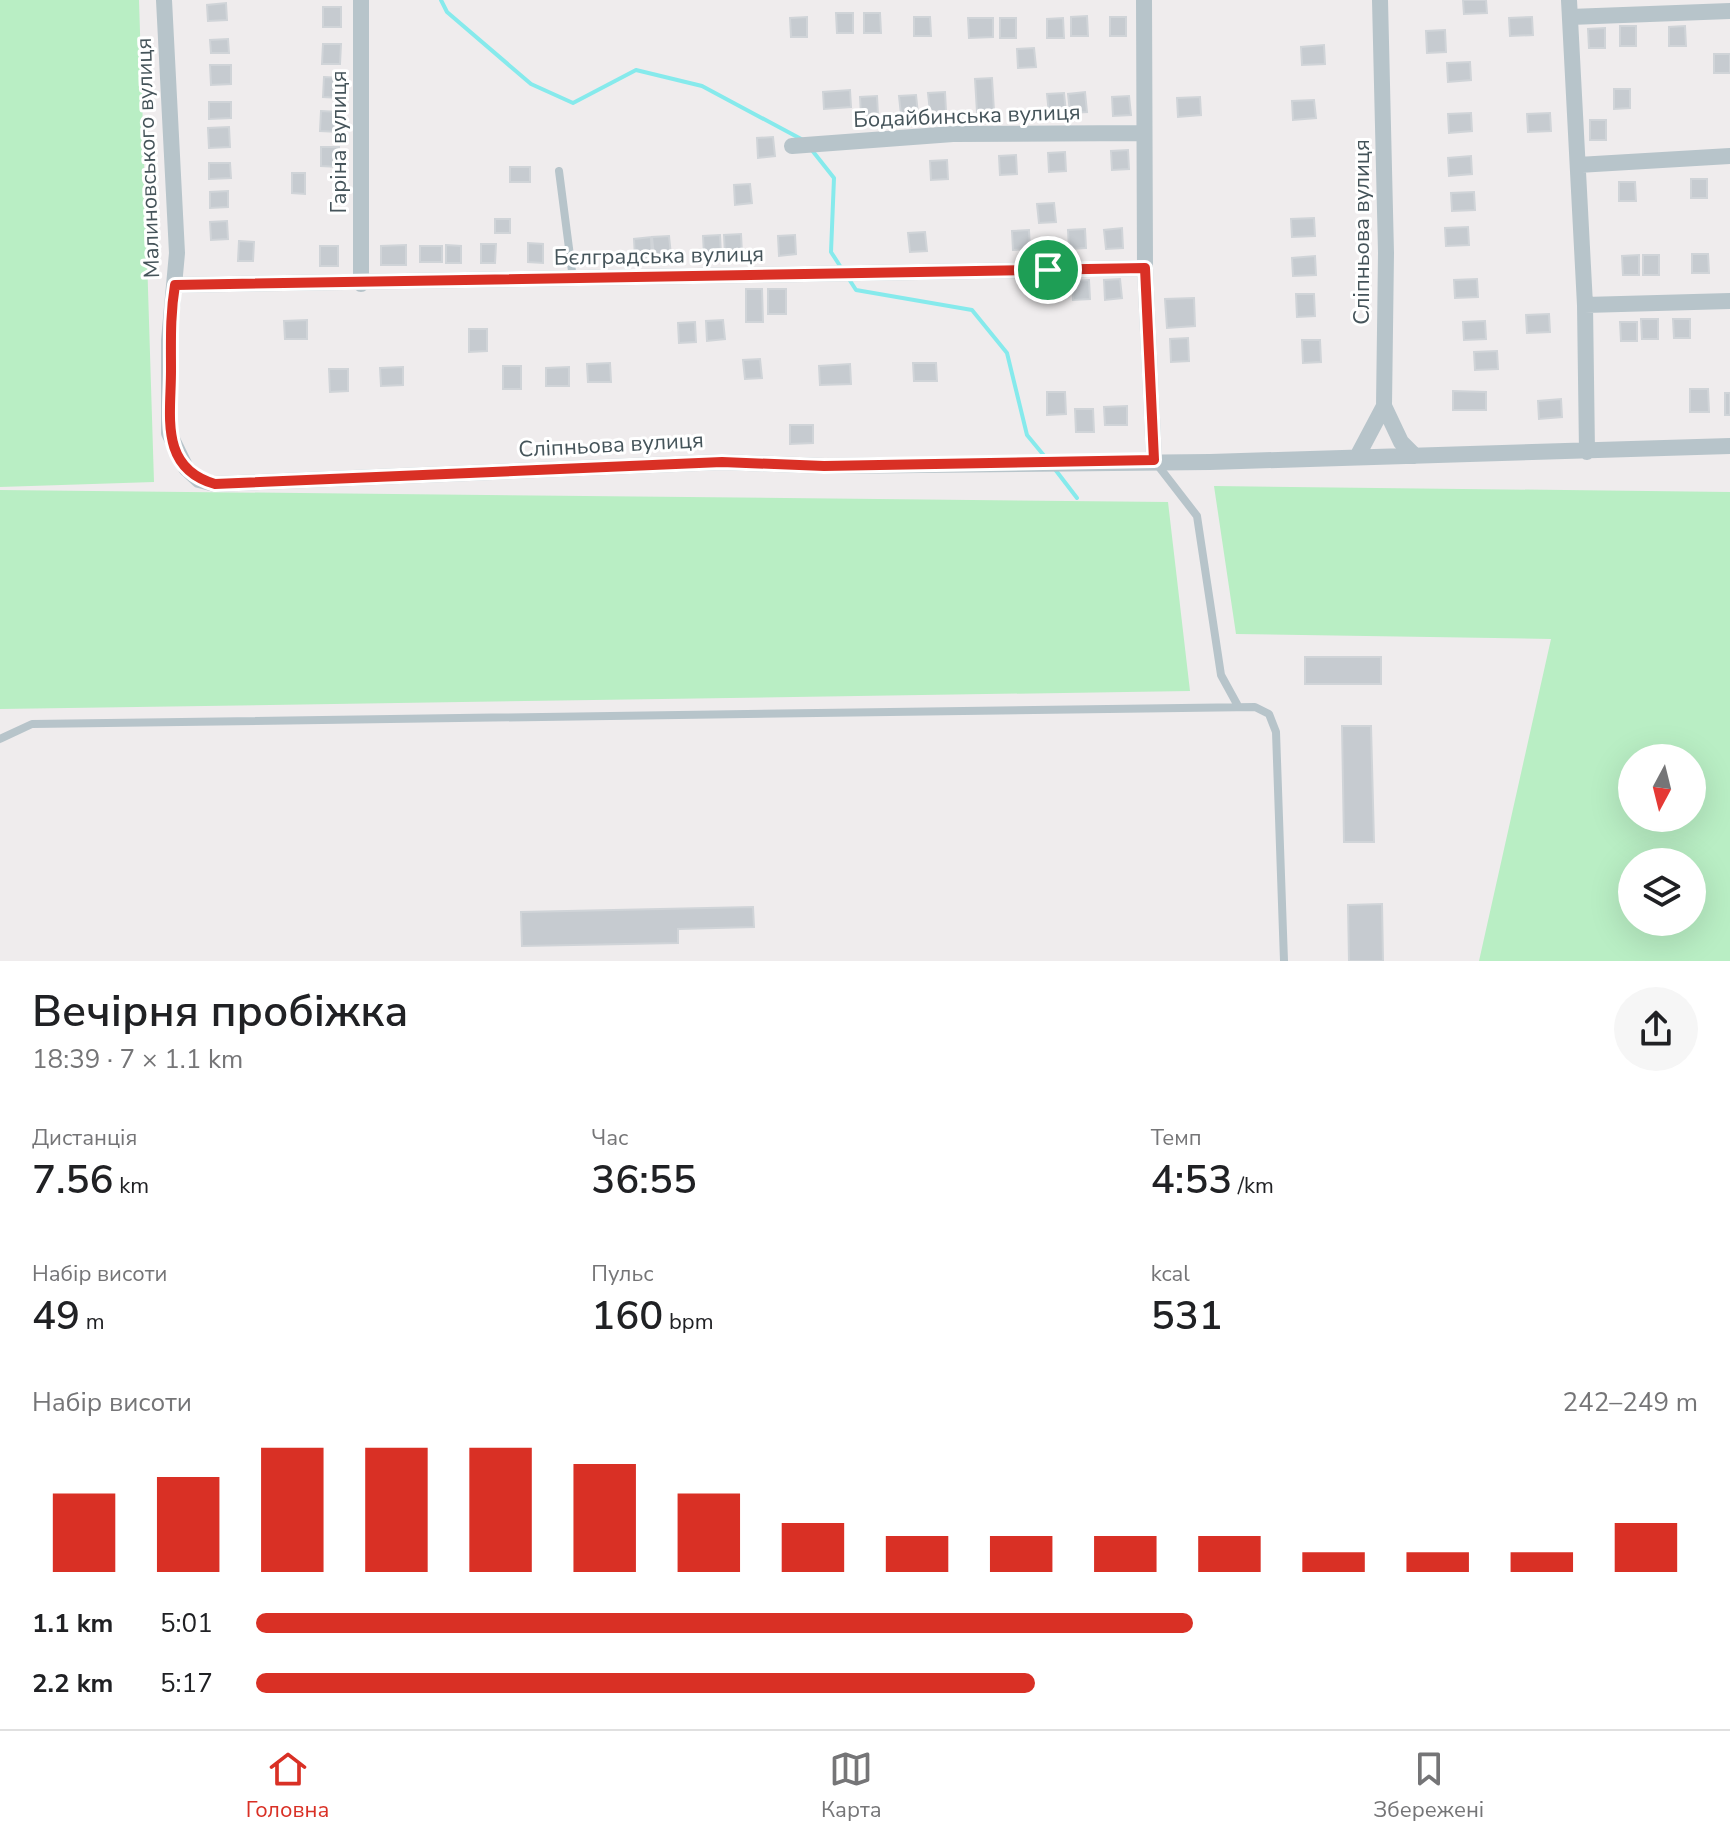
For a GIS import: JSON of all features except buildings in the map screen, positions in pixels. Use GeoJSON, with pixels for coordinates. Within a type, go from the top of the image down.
{"type":"FeatureCollection","features":[{"type":"Feature","properties":{"kind":"street","name":"Малиновського вулиця"},"geometry":{"type":"LineString","coordinates":[[164,0],[175,285],[169,340],[169,433],[186,468],[199,480],[215,484]]}},
{"type":"Feature","properties":{"kind":"street","name":"Гаріна вулиця"},"geometry":{"type":"LineString","coordinates":[[361,0],[361,284]]}},
{"type":"Feature","properties":{"kind":"street"},"geometry":{"type":"LineString","coordinates":[[1144,0],[1142,133],[1154,460]]}},
{"type":"Feature","properties":{"kind":"street","name":"Сліпньова вулиця"},"geometry":{"type":"LineString","coordinates":[[1357,457],[1384,406],[1386,253],[1380,0]]}},
{"type":"Feature","properties":{"kind":"street"},"geometry":{"type":"LineString","coordinates":[[1587,452],[1585,305],[1570,8],[1730,11]]}},
{"type":"Feature","properties":{"kind":"street","name":"Бодайбинська вулиця"},"geometry":{"type":"LineString","coordinates":[[792,146],[953,134],[1142,133]]}},
{"type":"Feature","properties":{"kind":"street"},"geometry":{"type":"LineString","coordinates":[[1578,165],[1730,156]]}},
{"type":"Feature","properties":{"kind":"street","name":"Бєлградська вулиця"},"geometry":{"type":"LineString","coordinates":[[175,285],[1145,268]]}},
{"type":"Feature","properties":{"kind":"street"},"geometry":{"type":"LineString","coordinates":[[1585,305],[1730,301]]}},
{"type":"Feature","properties":{"kind":"street"},"geometry":{"type":"LineString","coordinates":[[1384,406],[1401,442],[1415,456]]}},
{"type":"Feature","properties":{"kind":"street","name":"Сліпньова вулиця"},"geometry":{"type":"LineString","coordinates":[[215,484],[722,462],[824,466],[1154,460],[1210,462],[1730,446]]}},
{"type":"Feature","properties":{"kind":"lane"},"geometry":{"type":"LineString","coordinates":[[559,171],[573,280]]}},
{"type":"Feature","properties":{"kind":"lane"},"geometry":{"type":"LineString","coordinates":[[1154,460],[1197,516],[1221,675],[1238,706]]}},
{"type":"Feature","properties":{"kind":"lane"},"geometry":{"type":"LineString","coordinates":[[0,739],[32,724],[1255,707],[1269,714],[1276,732],[1284,961]]}},
{"type":"Feature","properties":{"kind":"green space"},"geometry":{"type":"Polygon","coordinates":[[[0,0],[139,0],[154,482],[0,487],[0,0]]]}},
{"type":"Feature","properties":{"kind":"green space"},"geometry":{"type":"Polygon","coordinates":[[[1214,486],[1730,492],[1730,961],[1479,961],[1551,639],[1236,634],[1214,486]]]}},
{"type":"Feature","properties":{"kind":"green space"},"geometry":{"type":"Polygon","coordinates":[[[0,490],[1168,502],[1190,691],[0,709],[0,490]]]}},
{"type":"Feature","properties":{"kind":"waterway"},"geometry":{"type":"LineString","coordinates":[[441,0],[447,12],[531,84],[573,103],[636,70],[702,86],[803,140]]}},
{"type":"Feature","properties":{"kind":"waterway"},"geometry":{"type":"LineString","coordinates":[[811,149],[834,178],[831,252],[842,269]]}},
{"type":"Feature","properties":{"kind":"waterway"},"geometry":{"type":"LineString","coordinates":[[847,276],[856,290],[972,310],[1007,353],[1027,435],[1046,458]]}},
{"type":"Feature","properties":{"kind":"waterway"},"geometry":{"type":"LineString","coordinates":[[1054,468],[1077,498]]}},
{"type":"Feature","properties":{"kind":"route"},"geometry":{"type":"LineString","coordinates":[[1145,268],[1154,460],[824,466],[722,462],[215,484],[199,480],[186,468],[169,433],[170,312],[175,285],[1048,270],[1145,268]]}}]}
